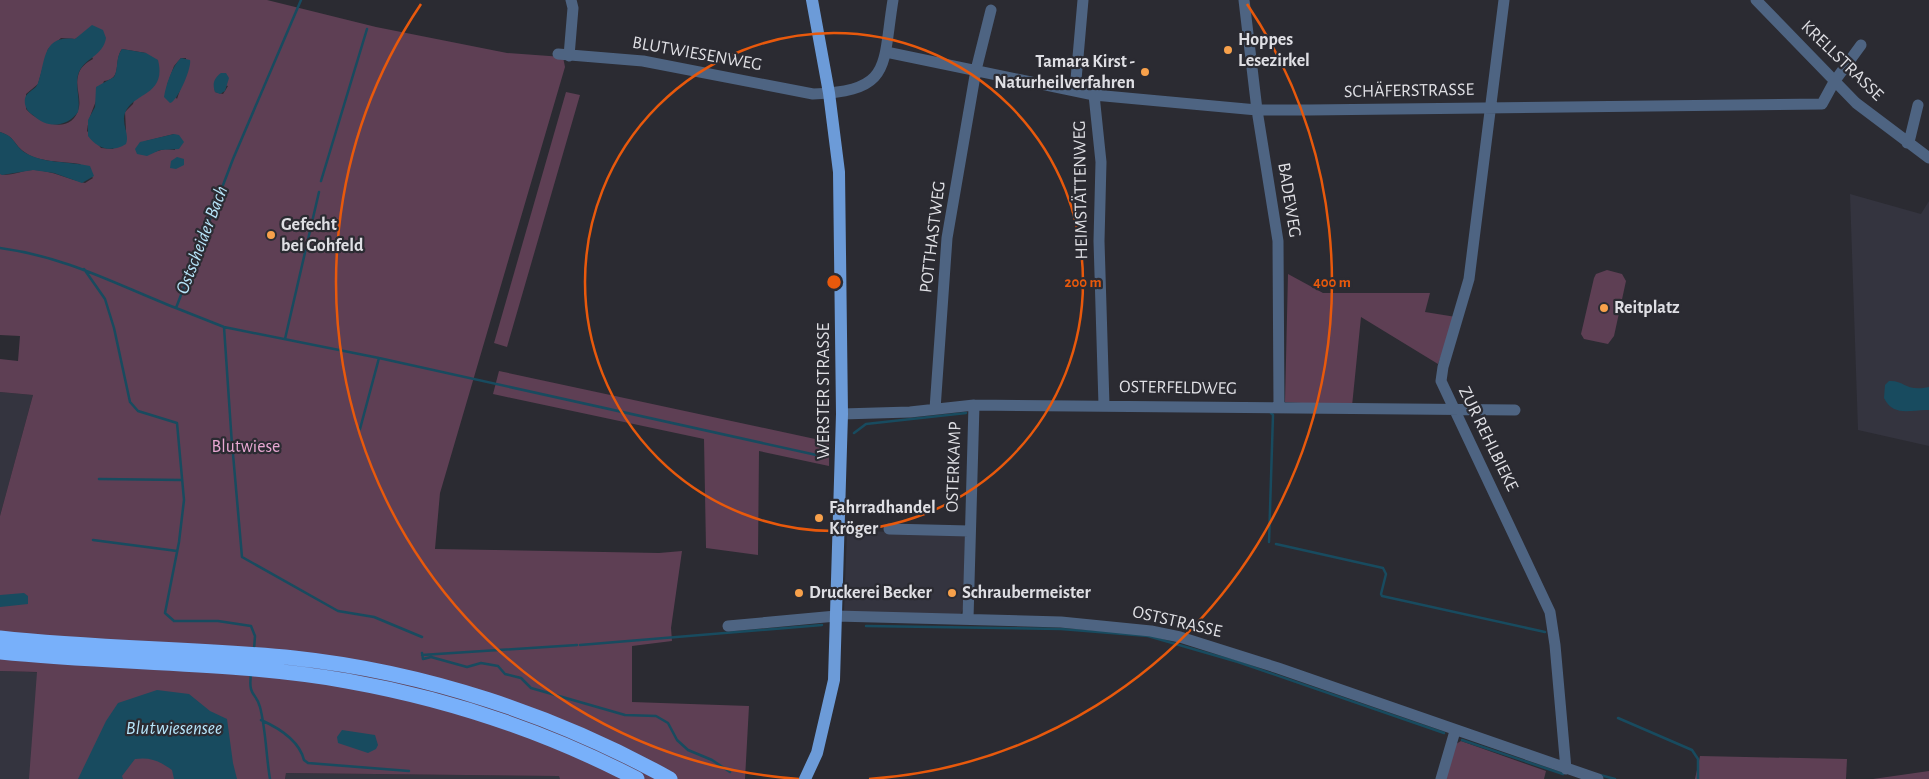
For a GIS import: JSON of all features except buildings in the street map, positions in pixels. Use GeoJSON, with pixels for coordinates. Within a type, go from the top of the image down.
{"type":"FeatureCollection","features":[{"type":"Feature","properties":{"kind":"highway"},"geometry":{"type":"LineString","coordinates":[[0,638],[242,654],[265,663],[421,697],[469,710],[562,744],[637,779]]}},
{"type":"Feature","properties":{"kind":"highway"},"geometry":{"type":"LineString","coordinates":[[0,652],[241,669],[265,663],[372,671],[477,697],[547,721],[608,747],[670,779]]}},
{"type":"Feature","properties":{"kind":"main road","name":"WERSTER STRASSE"},"geometry":{"type":"LineString","coordinates":[[805,779],[817,753],[834,680],[842,414],[841,206],[839,172],[829,93],[812,0]]}},
{"type":"Feature","properties":{"kind":"street","name":"BLUTWIESENWEG"},"geometry":{"type":"LineString","coordinates":[[571,0],[573,8],[563,55],[643,61],[813,94],[860,87],[869,83],[878,74],[886,52],[893,0]]}},
{"type":"Feature","properties":{"kind":"street"},"geometry":{"type":"LineString","coordinates":[[1075,91],[1083,0]]}},
{"type":"Feature","properties":{"kind":"street","name":"BADEWEG"},"geometry":{"type":"LineString","coordinates":[[1244,0],[1257,110],[1278,241],[1279,407]]}},
{"type":"Feature","properties":{"kind":"street","name":"ZUR REHLBIEKE"},"geometry":{"type":"LineString","coordinates":[[1504,0],[1469,279],[1443,367],[1441,381],[1550,612],[1555,645],[1566,768]]}},
{"type":"Feature","properties":{"kind":"street","name":"KRELLSTRASSE"},"geometry":{"type":"LineString","coordinates":[[1756,0],[1834,82],[1907,144],[1929,158]]}},
{"type":"Feature","properties":{"kind":"street"},"geometry":{"type":"LineString","coordinates":[[976,70],[991,10]]}},
{"type":"Feature","properties":{"kind":"street"},"geometry":{"type":"LineString","coordinates":[[1834,82],[1862,45]]}},
{"type":"Feature","properties":{"kind":"street","name":"SCHÄFERSTRASSE"},"geometry":{"type":"LineString","coordinates":[[886,52],[1094,95],[1257,110],[1822,104],[1834,82]]}},
{"type":"Feature","properties":{"kind":"street","name":"POTTHASTWEG"},"geometry":{"type":"LineString","coordinates":[[935,409],[947,238],[976,70]]}},
{"type":"Feature","properties":{"kind":"street","name":"HEIMSTÄTTENWEG"},"geometry":{"type":"LineString","coordinates":[[1094,95],[1101,162],[1099,241],[1104,405]]}},
{"type":"Feature","properties":{"kind":"street"},"geometry":{"type":"LineString","coordinates":[[1907,144],[1918,105]]}},
{"type":"Feature","properties":{"kind":"street","name":"OSTERFELDWEG"},"geometry":{"type":"LineString","coordinates":[[842,414],[974,405],[1514,410]]}},
{"type":"Feature","properties":{"kind":"street","name":"OSTERKAMP"},"geometry":{"type":"LineString","coordinates":[[968,619],[974,405]]}},
{"type":"Feature","properties":{"kind":"street","name":"OSTERKAMP"},"geometry":{"type":"LineString","coordinates":[[890,529],[969,531]]}},
{"type":"Feature","properties":{"kind":"street","name":"OSTSTRASSE"},"geometry":{"type":"LineString","coordinates":[[728,626],[836,616],[968,619],[1098,625],[1180,637],[1278,668],[1598,779]]}},
{"type":"Feature","properties":{"kind":"street"},"geometry":{"type":"LineString","coordinates":[[1441,779],[1455,730]]}},
{"type":"Feature","properties":{"kind":"shaded area"},"geometry":{"type":"Polygon","coordinates":[[[1850,194],[1921,214],[1929,201],[1929,446],[1858,430],[1850,194]]]}},
{"type":"Feature","properties":{"kind":"shaded area"},"geometry":{"type":"Polygon","coordinates":[[[0,392],[33,395],[0,516],[0,392]]]}},
{"type":"Feature","properties":{"kind":"shaded area"},"geometry":{"type":"Polygon","coordinates":[[[847,531],[965,533],[964,607],[960,615],[844,612],[847,531]]]}},
{"type":"Feature","properties":{"kind":"shaded area"},"geometry":{"type":"Polygon","coordinates":[[[0,671],[85,674],[67,779],[0,779],[0,671]]]}},
{"type":"Feature","properties":{"kind":"shaded area"},"geometry":{"type":"Polygon","coordinates":[[[286,773],[560,776],[560,779],[285,779],[286,773]]]}},
{"type":"Feature","properties":{"kind":"green space","name":"Blutwiese"},"geometry":{"type":"Polygon","coordinates":[[[0,0],[267,0],[376,27],[507,53],[563,57],[565,67],[440,493],[435,549],[659,553],[682,551],[671,628],[672,641],[632,646],[632,702],[749,706],[745,779],[560,779],[559,776],[286,773],[285,779],[29,779],[37,672],[0,671],[0,516],[33,395],[0,392],[0,359],[18,361],[20,336],[0,335],[0,174],[35,170],[54,173],[85,183],[93,178],[80,164],[43,160],[29,155],[9,136],[0,132],[0,0]],[[82,35],[75,39],[61,38],[48,49],[38,84],[26,94],[26,109],[47,123],[55,125],[70,122],[76,116],[79,107],[78,76],[80,70],[93,59],[82,35]],[[122,49],[116,73],[110,80],[104,81],[88,125],[87,131],[101,148],[113,149],[126,130],[125,112],[133,104],[146,53],[122,49]],[[181,58],[174,66],[167,85],[177,99],[185,75],[186,58],[181,58]],[[214,83],[215,92],[223,94],[228,86],[214,83]],[[174,134],[146,141],[154,152],[165,149],[175,150],[174,134]]]}},
{"type":"Feature","properties":{"kind":"green space"},"geometry":{"type":"Polygon","coordinates":[[[566,92],[580,95],[507,347],[494,343],[566,92]]]}},
{"type":"Feature","properties":{"kind":"green space","name":"Reitplatz"},"geometry":{"type":"Polygon","coordinates":[[[1607,270],[1622,274],[1626,281],[1614,336],[1608,344],[1584,339],[1581,334],[1594,278],[1596,274],[1607,270]]]}},
{"type":"Feature","properties":{"kind":"green space"},"geometry":{"type":"Polygon","coordinates":[[[1288,274],[1323,293],[1430,293],[1425,312],[1456,317],[1438,364],[1361,317],[1352,406],[1285,402],[1288,274]]]}},
{"type":"Feature","properties":{"kind":"green space"},"geometry":{"type":"Polygon","coordinates":[[[499,371],[829,442],[829,466],[759,451],[758,555],[706,548],[704,439],[493,394],[499,371]]]}},
{"type":"Feature","properties":{"kind":"green space"},"geometry":{"type":"Polygon","coordinates":[[[1461,741],[1546,771],[1544,779],[1446,779],[1456,744],[1461,741]]]}},
{"type":"Feature","properties":{"kind":"green space"},"geometry":{"type":"Polygon","coordinates":[[[1700,756],[1847,759],[1846,779],[1695,779],[1700,756]]]}},
{"type":"Feature","properties":{"kind":"green space"},"geometry":{"type":"Polygon","coordinates":[[[1929,771],[1929,779],[1873,779],[1929,771]]]}},
{"type":"Feature","properties":{"kind":"water"},"geometry":{"type":"Polygon","coordinates":[[[92,25],[103,30],[106,38],[98,53],[79,72],[77,81],[78,112],[74,117],[63,123],[51,124],[39,120],[27,110],[25,100],[27,94],[38,83],[47,51],[56,41],[75,39],[92,25]]]}},
{"type":"Feature","properties":{"kind":"water"},"geometry":{"type":"Polygon","coordinates":[[[122,49],[146,53],[158,60],[158,81],[154,87],[129,106],[125,113],[126,144],[110,149],[100,147],[88,136],[88,120],[95,107],[96,87],[114,77],[118,56],[122,49]]]}},
{"type":"Feature","properties":{"kind":"water"},"geometry":{"type":"Polygon","coordinates":[[[181,58],[190,60],[189,69],[177,96],[170,103],[164,97],[165,92],[172,71],[181,58]]]}},
{"type":"Feature","properties":{"kind":"water"},"geometry":{"type":"Polygon","coordinates":[[[221,73],[226,73],[229,78],[225,91],[220,94],[215,92],[214,84],[215,79],[221,73]]]}},
{"type":"Feature","properties":{"kind":"water"},"geometry":{"type":"Polygon","coordinates":[[[0,132],[12,138],[20,149],[31,156],[39,159],[90,166],[94,176],[82,183],[54,173],[33,170],[2,175],[0,174],[0,132]]]}},
{"type":"Feature","properties":{"kind":"water"},"geometry":{"type":"Polygon","coordinates":[[[174,134],[179,135],[184,142],[179,149],[160,150],[147,156],[137,154],[135,149],[140,142],[174,134]]]}},
{"type":"Feature","properties":{"kind":"water"},"geometry":{"type":"Polygon","coordinates":[[[177,157],[184,159],[184,165],[176,169],[170,168],[171,161],[177,157]]]}},
{"type":"Feature","properties":{"kind":"water"},"geometry":{"type":"Polygon","coordinates":[[[1889,381],[1899,382],[1915,388],[1929,387],[1929,410],[1904,411],[1893,408],[1884,398],[1885,385],[1889,381]]]}},
{"type":"Feature","properties":{"kind":"water"},"geometry":{"type":"Polygon","coordinates":[[[24,593],[28,596],[28,604],[0,607],[0,595],[24,593]]]}},
{"type":"Feature","properties":{"kind":"water","name":"Blutwiesensee"},"geometry":{"type":"Polygon","coordinates":[[[157,690],[189,694],[210,711],[227,719],[237,779],[174,779],[172,770],[159,762],[135,759],[122,776],[123,779],[78,779],[106,721],[118,703],[157,690]]]}},
{"type":"Feature","properties":{"kind":"water"},"geometry":{"type":"Polygon","coordinates":[[[342,730],[375,735],[378,745],[376,749],[368,753],[338,743],[337,737],[342,730]]]}},
{"type":"Feature","properties":{"kind":"waterway","name":"Ostscheider Bach"},"geometry":{"type":"LineString","coordinates":[[0,248],[47,258],[90,272],[176,308],[233,159],[301,0]]}},
{"type":"Feature","properties":{"kind":"waterway"},"geometry":{"type":"LineString","coordinates":[[321,181],[367,29]]}},
{"type":"Feature","properties":{"kind":"waterway"},"geometry":{"type":"LineString","coordinates":[[285,339],[319,192]]}},
{"type":"Feature","properties":{"kind":"waterway"},"geometry":{"type":"LineString","coordinates":[[84,269],[105,299],[114,328],[130,402],[138,411],[177,423],[184,500],[179,542],[165,613],[174,621],[218,621],[251,626],[255,636],[254,649]]}},
{"type":"Feature","properties":{"kind":"waterway"},"geometry":{"type":"LineString","coordinates":[[176,308],[224,327],[379,358],[821,456]]}},
{"type":"Feature","properties":{"kind":"waterway"},"geometry":{"type":"LineString","coordinates":[[224,327],[232,445]]}},
{"type":"Feature","properties":{"kind":"waterway"},"geometry":{"type":"LineString","coordinates":[[360,429],[379,358]]}},
{"type":"Feature","properties":{"kind":"waterway"},"geometry":{"type":"LineString","coordinates":[[854,433],[866,424],[966,413]]}},
{"type":"Feature","properties":{"kind":"waterway"},"geometry":{"type":"LineString","coordinates":[[1269,542],[1273,415],[1271,413]]}},
{"type":"Feature","properties":{"kind":"waterway"},"geometry":{"type":"LineString","coordinates":[[233,454],[242,557],[338,611],[374,617],[422,637]]}},
{"type":"Feature","properties":{"kind":"waterway"},"geometry":{"type":"LineString","coordinates":[[99,479],[182,480]]}},
{"type":"Feature","properties":{"kind":"waterway"},"geometry":{"type":"LineString","coordinates":[[93,540],[177,551]]}},
{"type":"Feature","properties":{"kind":"waterway"},"geometry":{"type":"LineString","coordinates":[[1276,544],[1383,568],[1386,574],[1382,596],[1545,632]]}},
{"type":"Feature","properties":{"kind":"waterway"},"geometry":{"type":"LineString","coordinates":[[580,645],[822,625]]}},
{"type":"Feature","properties":{"kind":"waterway"},"geometry":{"type":"LineString","coordinates":[[866,626],[1061,629],[1148,636],[1238,662],[1444,733]]}},
{"type":"Feature","properties":{"kind":"waterway"},"geometry":{"type":"LineString","coordinates":[[422,655],[577,645]]}},
{"type":"Feature","properties":{"kind":"waterway"},"geometry":{"type":"LineString","coordinates":[[422,653],[423,659],[431,657],[467,667],[481,663],[498,666],[505,674],[521,678],[531,688],[625,715],[656,716],[668,723],[677,740],[688,750],[712,760],[730,772]]}},
{"type":"Feature","properties":{"kind":"waterway"},"geometry":{"type":"LineString","coordinates":[[251,674],[251,691],[258,702],[262,716],[270,779]]}},
{"type":"Feature","properties":{"kind":"waterway"},"geometry":{"type":"LineString","coordinates":[[1618,718],[1692,750],[1698,759],[1698,779]]}},
{"type":"Feature","properties":{"kind":"waterway"},"geometry":{"type":"LineString","coordinates":[[261,720],[275,727],[293,741],[298,746],[304,760],[308,763],[409,771]]}},
{"type":"Feature","properties":{"kind":"waterway"},"geometry":{"type":"LineString","coordinates":[[1462,740],[1563,774]]}},
{"type":"Feature","properties":{"kind":"waterway"},"geometry":{"type":"LineString","coordinates":[[1600,775],[1615,779]]}},
{"type":"Feature","properties":{"kind":"place","name":"Hoppes Lesezirkel"},"geometry":{"type":"Point","coordinates":[1228,50]}},
{"type":"Feature","properties":{"kind":"place","name":"Tamara Kirst - Naturheilverfahren"},"geometry":{"type":"Point","coordinates":[1145,72]}},
{"type":"Feature","properties":{"kind":"place","name":"Gefecht bei Gohfeld"},"geometry":{"type":"Point","coordinates":[271,235]}},
{"type":"Feature","properties":{"kind":"place","name":"Reitplatz"},"geometry":{"type":"Point","coordinates":[1604,308]}},
{"type":"Feature","properties":{"kind":"place","name":"Fahrradhandel Kröger"},"geometry":{"type":"Point","coordinates":[819,518]}},
{"type":"Feature","properties":{"kind":"place","name":"Druckerei Becker"},"geometry":{"type":"Point","coordinates":[799,593]}},
{"type":"Feature","properties":{"kind":"place","name":"Schraubermeister"},"geometry":{"type":"Point","coordinates":[952,593]}}]}
